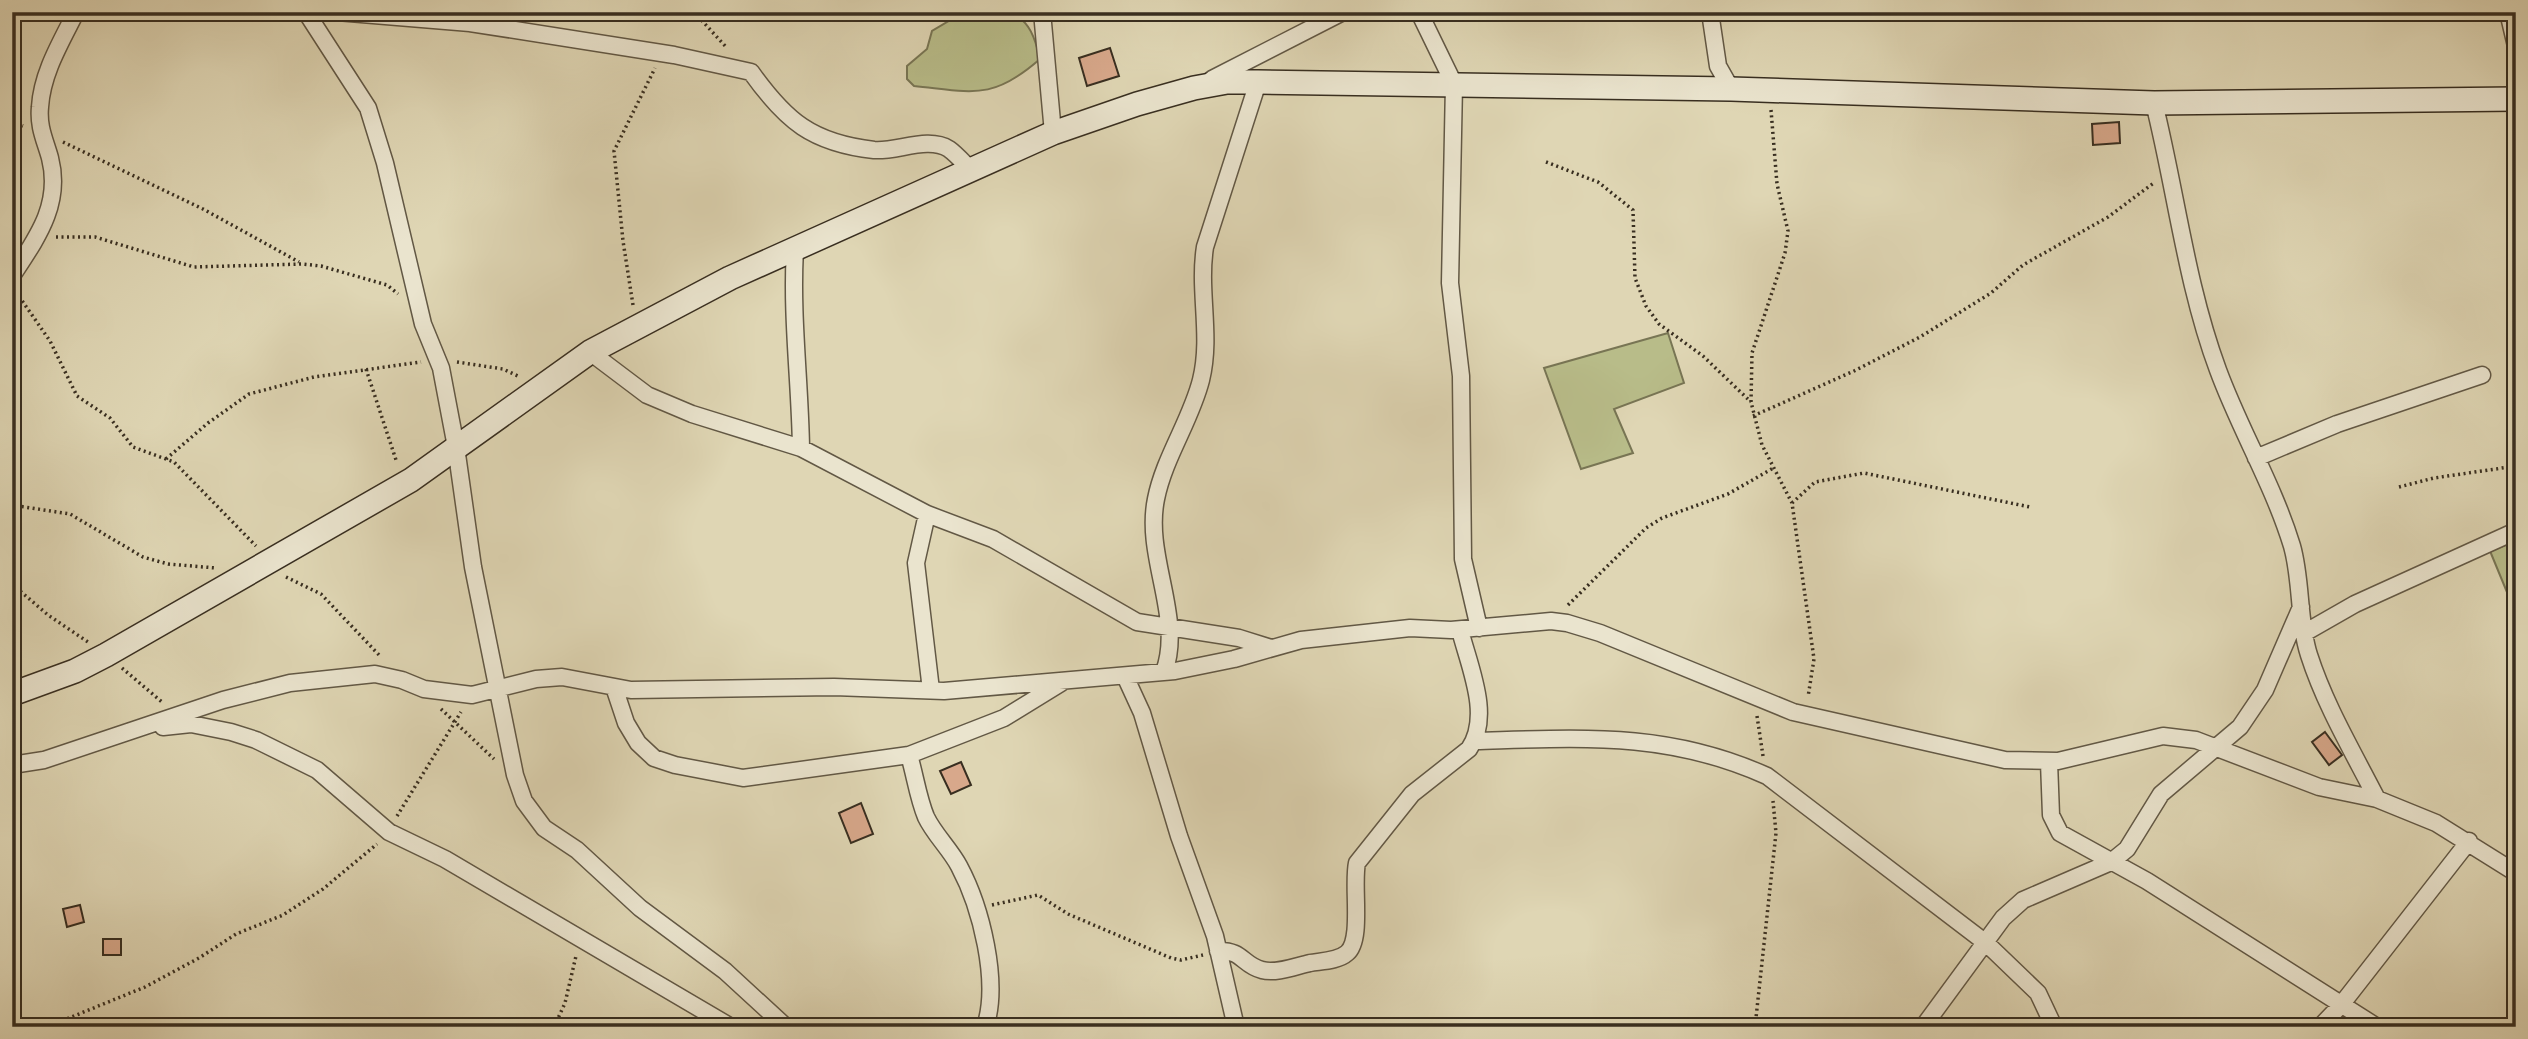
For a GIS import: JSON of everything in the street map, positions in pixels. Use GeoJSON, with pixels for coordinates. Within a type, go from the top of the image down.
{"type":"FeatureCollection","features":[{"type":"Feature","properties":{"kind":"street"},"geometry":{"type":"LineString","coordinates":[[12,276],[36,239],[51,205],[50,158],[40,132],[40,106],[45,77],[76,12]]}},
{"type":"Feature","properties":{"kind":"street"},"geometry":{"type":"LineString","coordinates":[[306,12],[368,108],[385,163],[423,324],[438,361],[456,447],[473,567],[515,775],[524,801],[544,828],[576,849],[640,908],[725,971],[786,1027]]}},
{"type":"Feature","properties":{"kind":"street"},"geometry":{"type":"LineString","coordinates":[[337,12],[470,23],[662,54],[751,72],[777,108],[821,139],[876,150],[924,145],[948,148],[969,168]]}},
{"type":"Feature","properties":{"kind":"street"},"geometry":{"type":"LineString","coordinates":[[1042,12],[1053,132]]}},
{"type":"Feature","properties":{"kind":"street"},"geometry":{"type":"LineString","coordinates":[[1194,88],[1343,12]]}},
{"type":"Feature","properties":{"kind":"street"},"geometry":{"type":"LineString","coordinates":[[1419,12],[1454,84],[1450,283],[1461,376],[1464,559],[1479,628]]}},
{"type":"Feature","properties":{"kind":"street"},"geometry":{"type":"LineString","coordinates":[[1710,12],[1716,57],[1731,89]]}},
{"type":"Feature","properties":{"kind":"street"},"geometry":{"type":"LineString","coordinates":[[2508,12],[2516,46]]}},
{"type":"Feature","properties":{"kind":"street"},"geometry":{"type":"LineString","coordinates":[[12,694],[65,675],[106,655],[404,484],[590,352],[730,278],[1053,132],[1194,88],[1227,82],[1454,84],[1769,90],[2154,103],[2516,99]]}},
{"type":"Feature","properties":{"kind":"street"},"geometry":{"type":"LineString","coordinates":[[1164,672],[1169,659],[1170,628],[1158,575],[1156,499],[1202,379],[1206,323],[1202,266],[1205,247],[1258,82]]}},
{"type":"Feature","properties":{"kind":"street"},"geometry":{"type":"LineString","coordinates":[[2154,103],[2171,170],[2192,288],[2217,369],[2272,489],[2292,548],[2308,654],[2334,715],[2376,799]]}},
{"type":"Feature","properties":{"kind":"street"},"geometry":{"type":"LineString","coordinates":[[795,249],[793,289],[799,349],[801,448]]}},
{"type":"Feature","properties":{"kind":"street"},"geometry":{"type":"LineString","coordinates":[[590,352],[646,395],[666,405],[801,448],[927,514],[993,539],[1137,622],[1240,638],[1271,648]]}},
{"type":"Feature","properties":{"kind":"street"},"geometry":{"type":"LineString","coordinates":[[2256,458],[2337,424],[2482,376]]}},
{"type":"Feature","properties":{"kind":"street"},"geometry":{"type":"LineString","coordinates":[[927,514],[916,563],[931,690]]}},
{"type":"Feature","properties":{"kind":"street"},"geometry":{"type":"LineString","coordinates":[[2306,632],[2355,604],[2516,531]]}},
{"type":"Feature","properties":{"kind":"street"},"geometry":{"type":"LineString","coordinates":[[1923,1027],[2003,918],[2023,900],[2111,862],[2133,843],[2161,794],[2240,727],[2265,690],[2302,604]]}},
{"type":"Feature","properties":{"kind":"street"},"geometry":{"type":"LineString","coordinates":[[12,765],[44,760],[223,700],[290,683],[375,674],[402,680],[424,689],[472,695],[562,677],[631,690],[834,687],[931,690],[1164,672],[1234,659],[1301,640],[1347,633],[1410,628],[1460,630],[1551,621],[1567,622],[1600,633],[1758,700],[1805,714],[2004,760],[2049,762],[2162,736],[2220,746],[2319,787],[2376,799],[2469,841],[2516,873]]}},
{"type":"Feature","properties":{"kind":"street"},"geometry":{"type":"LineString","coordinates":[[1219,951],[1239,953],[1262,970],[1345,955],[1355,937],[1354,877],[1365,851],[1412,794],[1469,749],[1475,741],[1479,710],[1460,630]]}},
{"type":"Feature","properties":{"kind":"street"},"geometry":{"type":"LineString","coordinates":[[1125,676],[1142,713],[1219,951],[1236,1027]]}},
{"type":"Feature","properties":{"kind":"street"},"geometry":{"type":"LineString","coordinates":[[614,687],[626,723],[638,743],[654,758],[675,765],[743,778],[909,755],[1004,719],[1064,681]]}},
{"type":"Feature","properties":{"kind":"street"},"geometry":{"type":"LineString","coordinates":[[132,730],[191,724],[256,740],[317,770],[389,832],[445,859],[731,1027]]}},
{"type":"Feature","properties":{"kind":"street"},"geometry":{"type":"LineString","coordinates":[[1475,741],[1583,737],[1650,741],[1726,760],[1767,776],[1986,943],[2038,993],[2054,1027]]}},
{"type":"Feature","properties":{"kind":"street"},"geometry":{"type":"LineString","coordinates":[[909,755],[926,818],[960,868],[977,909],[991,982],[991,1004],[985,1027]]}},
{"type":"Feature","properties":{"kind":"street"},"geometry":{"type":"LineString","coordinates":[[2049,762],[2051,815],[2060,833],[2147,881],[2377,1027]]}},
{"type":"Feature","properties":{"kind":"street"},"geometry":{"type":"LineString","coordinates":[[2320,1027],[2341,1006],[2469,841]]}},
{"type":"Feature","properties":{"kind":"path"},"geometry":{"type":"LineString","coordinates":[[694,12],[751,72]]}},
{"type":"Feature","properties":{"kind":"path"},"geometry":{"type":"LineString","coordinates":[[638,328],[623,241],[614,150],[662,54]]}},
{"type":"Feature","properties":{"kind":"path"},"geometry":{"type":"LineString","coordinates":[[1769,90],[1777,184],[1788,231],[1785,253],[1752,353],[1751,402],[1762,444],[1792,503],[1806,586],[1814,659],[1805,714]]}},
{"type":"Feature","properties":{"kind":"path"},"geometry":{"type":"LineString","coordinates":[[12,122],[40,132],[202,209],[302,264],[387,285],[401,299]]}},
{"type":"Feature","properties":{"kind":"path"},"geometry":{"type":"LineString","coordinates":[[1546,162],[1598,182],[1633,210],[1635,278],[1646,306],[1659,324],[1703,356],[1751,402]]}},
{"type":"Feature","properties":{"kind":"path"},"geometry":{"type":"LineString","coordinates":[[1753,416],[1854,371],[1920,337],[1991,293],[2023,265],[2108,217],[2171,170]]}},
{"type":"Feature","properties":{"kind":"path"},"geometry":{"type":"LineString","coordinates":[[36,239],[95,237],[194,267],[302,264]]}},
{"type":"Feature","properties":{"kind":"path"},"geometry":{"type":"LineString","coordinates":[[12,288],[50,341],[76,396],[110,418],[132,447],[166,459],[189,476],[271,560]]}},
{"type":"Feature","properties":{"kind":"path"},"geometry":{"type":"LineString","coordinates":[[166,459],[208,423],[249,394],[314,377],[438,361],[503,369],[541,386]]}},
{"type":"Feature","properties":{"kind":"path"},"geometry":{"type":"LineString","coordinates":[[366,369],[404,484]]}},
{"type":"Feature","properties":{"kind":"path"},"geometry":{"type":"LineString","coordinates":[[2399,487],[2516,466]]}},
{"type":"Feature","properties":{"kind":"path"},"geometry":{"type":"LineString","coordinates":[[1551,621],[1646,528],[1662,519],[1728,494],[1775,467]]}},
{"type":"Feature","properties":{"kind":"path"},"geometry":{"type":"LineString","coordinates":[[1792,503],[1815,482],[1864,473],[2030,507]]}},
{"type":"Feature","properties":{"kind":"path"},"geometry":{"type":"LineString","coordinates":[[424,689],[454,724],[515,775]]}},
{"type":"Feature","properties":{"kind":"path"},"geometry":{"type":"LineString","coordinates":[[47,1027],[145,987],[199,958],[236,934],[283,915],[360,860],[389,832],[472,695]]}},
{"type":"Feature","properties":{"kind":"path"},"geometry":{"type":"LineString","coordinates":[[1755,1027],[1776,833],[1757,722],[1758,700]]}},
{"type":"Feature","properties":{"kind":"path"},"geometry":{"type":"LineString","coordinates":[[977,909],[1038,895],[1068,914],[1171,958],[1181,960],[1219,951]]}},
{"type":"Feature","properties":{"kind":"path"},"geometry":{"type":"LineString","coordinates":[[554,1027],[565,1003],[575,965],[578,939]]}},
{"type":"Feature","properties":{"kind":"green space"},"geometry":{"type":"Polygon","coordinates":[[[964,12],[994,12],[1015,16],[1030,29],[1040,59],[995,88],[967,91],[914,86],[907,79],[907,66],[927,49],[932,31],[964,12]]]}},
{"type":"Feature","properties":{"kind":"green space"},"geometry":{"type":"Polygon","coordinates":[[[1668,333],[1684,383],[1614,409],[1633,453],[1581,469],[1544,368],[1668,333]]]}},
{"type":"Feature","properties":{"kind":"green space"},"geometry":{"type":"Polygon","coordinates":[[[2516,541],[2516,614],[2490,551],[2516,541]]]}},
{"type":"Feature","properties":{"kind":"building"},"geometry":{"type":"Polygon","coordinates":[[[1110,48],[1119,76],[1087,86],[1079,58],[1110,48]]]}},
{"type":"Feature","properties":{"kind":"building"},"geometry":{"type":"Polygon","coordinates":[[[2119,122],[2120,143],[2093,145],[2092,124],[2119,122]]]}},
{"type":"Feature","properties":{"kind":"building"},"geometry":{"type":"Polygon","coordinates":[[[2325,732],[2342,755],[2329,765],[2312,742],[2325,732]]]}},
{"type":"Feature","properties":{"kind":"building"},"geometry":{"type":"Polygon","coordinates":[[[961,762],[971,785],[951,794],[940,771],[961,762]]]}},
{"type":"Feature","properties":{"kind":"building"},"geometry":{"type":"Polygon","coordinates":[[[861,803],[873,834],[851,843],[839,813],[861,803]]]}},
{"type":"Feature","properties":{"kind":"building"},"geometry":{"type":"Polygon","coordinates":[[[80,905],[84,922],[67,927],[63,909],[80,905]]]}},
{"type":"Feature","properties":{"kind":"building"},"geometry":{"type":"Polygon","coordinates":[[[103,939],[121,939],[121,955],[103,955],[103,939]]]}}]}
